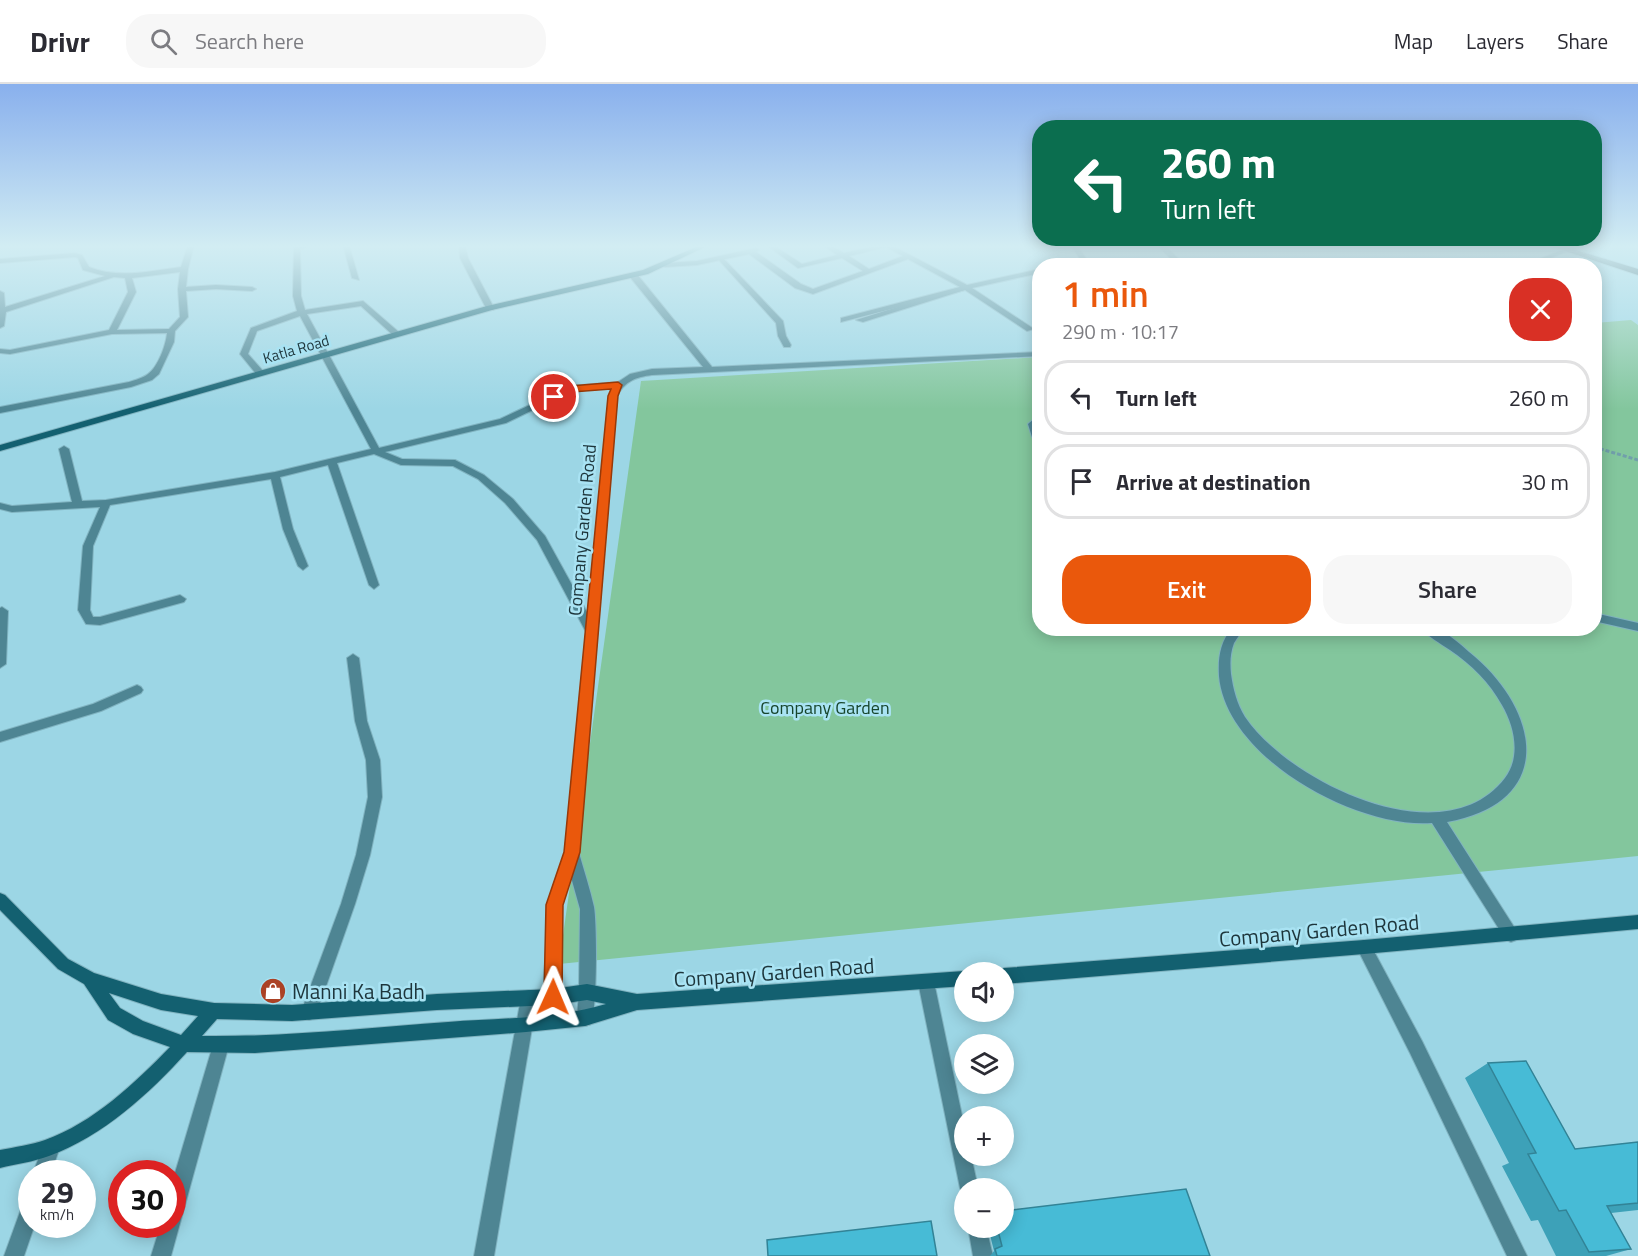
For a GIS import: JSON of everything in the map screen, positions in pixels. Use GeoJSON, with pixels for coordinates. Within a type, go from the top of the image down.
{"type":"FeatureCollection","features":[{"type":"Feature","properties":{"kind":"main road","name":"Katla Road"},"geometry":{"type":"LineString","coordinates":[[0,448],[324,354],[526,300]]}},
{"type":"Feature","properties":{"kind":"main road"},"geometry":{"type":"LineString","coordinates":[[0,900],[63,964],[90,979],[161,1002],[214,1011],[254,1014],[553,997]]}},
{"type":"Feature","properties":{"kind":"main road","name":"Company Garden Road"},"geometry":{"type":"LineString","coordinates":[[1014,975],[1510,935],[1638,922]]}},
{"type":"Feature","properties":{"kind":"main road"},"geometry":{"type":"LineString","coordinates":[[90,979],[114,1014],[139,1028],[184,1044],[255,1046],[526,1024],[585,1018],[637,1002]]}},
{"type":"Feature","properties":{"kind":"main road","name":"Company Garden Road"},"geometry":{"type":"LineString","coordinates":[[553,997],[588,992],[637,1002],[954,980]]}},
{"type":"Feature","properties":{"kind":"main road"},"geometry":{"type":"LineString","coordinates":[[0,1159],[51,1147],[92,1125],[126,1101],[159,1072],[214,1011]]}},
{"type":"Feature","properties":{"kind":"street"},"geometry":{"type":"LineString","coordinates":[[0,326],[1,310],[35,300]]}},
{"type":"Feature","properties":{"kind":"street"},"geometry":{"type":"LineString","coordinates":[[112,332],[128,300]]}},
{"type":"Feature","properties":{"kind":"street"},"geometry":{"type":"LineString","coordinates":[[0,410],[142,381],[156,372],[160,366],[170,342],[171,331],[184,317],[186,311],[184,300]]}},
{"type":"Feature","properties":{"kind":"street"},"geometry":{"type":"LineString","coordinates":[[298,300],[301,313],[377,452],[401,462],[455,463],[481,477],[509,501],[541,538],[592,632]]}},
{"type":"Feature","properties":{"kind":"street"},"geometry":{"type":"LineString","coordinates":[[486,300],[490,308]]}},
{"type":"Feature","properties":{"kind":"street"},"geometry":{"type":"LineString","coordinates":[[653,300],[709,369]]}},
{"type":"Feature","properties":{"kind":"street"},"geometry":{"type":"LineString","coordinates":[[758,300],[780,323],[782,336],[787,345]]}},
{"type":"Feature","properties":{"kind":"street"},"geometry":{"type":"LineString","coordinates":[[844,320],[917,300]]}},
{"type":"Feature","properties":{"kind":"street"},"geometry":{"type":"LineString","coordinates":[[860,320],[928,300]]}},
{"type":"Feature","properties":{"kind":"street"},"geometry":{"type":"LineString","coordinates":[[985,300],[1030,330]]}},
{"type":"Feature","properties":{"kind":"street"},"geometry":{"type":"LineString","coordinates":[[260,373],[244,354],[254,330],[301,313],[363,303],[397,334]]}},
{"type":"Feature","properties":{"kind":"street"},"geometry":{"type":"LineString","coordinates":[[0,351],[10,352],[112,332],[171,331]]}},
{"type":"Feature","properties":{"kind":"street"},"geometry":{"type":"LineString","coordinates":[[0,506],[12,509],[76,503],[106,503],[275,476],[503,421],[570,389],[618,385],[626,379],[652,372],[1032,354]]}},
{"type":"Feature","properties":{"kind":"street","name":"Company Garden Road"},"geometry":{"type":"LineString","coordinates":[[550,1021],[553,997],[555,905],[572,852],[613,396],[618,385]]}},
{"type":"Feature","properties":{"kind":"street"},"geometry":{"type":"LineString","coordinates":[[64,449],[76,503]]}},
{"type":"Feature","properties":{"kind":"street"},"geometry":{"type":"LineString","coordinates":[[332,463],[374,585]]}},
{"type":"Feature","properties":{"kind":"street"},"geometry":{"type":"LineString","coordinates":[[275,476],[288,529],[303,566]]}},
{"type":"Feature","properties":{"kind":"street"},"geometry":{"type":"LineString","coordinates":[[106,503],[88,546],[84,609],[90,621],[100,621],[180,599]]}},
{"type":"Feature","properties":{"kind":"street"},"geometry":{"type":"LineString","coordinates":[[0,664],[2,611]]}},
{"type":"Feature","properties":{"kind":"street"},"geometry":{"type":"LineString","coordinates":[[1602,619],[1638,627]]}},
{"type":"Feature","properties":{"kind":"street"},"geometry":{"type":"LineString","coordinates":[[1232,636],[1225,651],[1223,673],[1228,698],[1238,715],[1265,749],[1294,772],[1329,792],[1367,807],[1407,817],[1436,817],[1478,808],[1503,792],[1517,771],[1521,746],[1516,719],[1501,692],[1479,667],[1439,636]]}},
{"type":"Feature","properties":{"kind":"street"},"geometry":{"type":"LineString","coordinates":[[309,1012],[348,904],[365,846],[375,797],[374,769],[361,721],[353,658]]}},
{"type":"Feature","properties":{"kind":"street"},"geometry":{"type":"LineString","coordinates":[[0,737],[97,708],[137,690]]}},
{"type":"Feature","properties":{"kind":"street"},"geometry":{"type":"LineString","coordinates":[[1436,817],[1510,935]]}},
{"type":"Feature","properties":{"kind":"street","name":"Company Garden Road"},"geometry":{"type":"LineString","coordinates":[[572,852],[587,909],[588,992],[585,1018]]}},
{"type":"Feature","properties":{"kind":"street"},"geometry":{"type":"LineString","coordinates":[[1364,947],[1416,1047],[1517,1256]]}},
{"type":"Feature","properties":{"kind":"street"},"geometry":{"type":"LineString","coordinates":[[926,982],[967,1178]]}},
{"type":"Feature","properties":{"kind":"street"},"geometry":{"type":"LineString","coordinates":[[484,1256],[529,998]]}},
{"type":"Feature","properties":{"kind":"street"},"geometry":{"type":"LineString","coordinates":[[186,1168],[221,1045]]}},
{"type":"Feature","properties":{"kind":"street"},"geometry":{"type":"LineString","coordinates":[[46,1160],[51,1147]]}},
{"type":"Feature","properties":{"kind":"street"},"geometry":{"type":"LineString","coordinates":[[14,1256],[20,1238]]}},
{"type":"Feature","properties":{"kind":"street"},"geometry":{"type":"LineString","coordinates":[[161,1256],[167,1238]]}},
{"type":"Feature","properties":{"kind":"street"},"geometry":{"type":"LineString","coordinates":[[979,1238],[983,1256]]}},
{"type":"Feature","properties":{"kind":"path"},"geometry":{"type":"LineString","coordinates":[[1602,449],[1638,460]]}},
{"type":"Feature","properties":{"kind":"green space","name":"Company Garden"},"geometry":{"type":"Polygon","coordinates":[[[1631,320],[1638,325],[1638,856],[559,964],[641,381],[1032,357],[1032,636],[1602,636],[1602,322],[1631,320]]]}},
{"type":"Feature","properties":{"kind":"building"},"geometry":{"type":"Polygon","coordinates":[[[1526,1061],[1575,1149],[1638,1142],[1638,1203],[1607,1206],[1631,1249],[1589,1252],[1566,1210],[1559,1211],[1528,1154],[1536,1153],[1488,1063],[1526,1061]]]}},
{"type":"Feature","properties":{"kind":"building"},"geometry":{"type":"Polygon","coordinates":[[[1186,1189],[1210,1256],[997,1256],[995,1249],[1002,1246],[1000,1238],[1014,1238],[1014,1210],[1186,1189]]]}},
{"type":"Feature","properties":{"kind":"building"},"geometry":{"type":"Polygon","coordinates":[[[931,1221],[937,1256],[768,1256],[767,1240],[931,1221]]]}},
{"type":"Feature","properties":{"kind":"place","name":"Manni Ka Badh"},"geometry":{"type":"Point","coordinates":[273,991]}},
{"type":"Feature","properties":{"kind":"route"},"geometry":{"type":"LineString","coordinates":[[553,997],[555,905],[572,852],[613,396],[618,385],[570,389],[554,397]]}}]}
